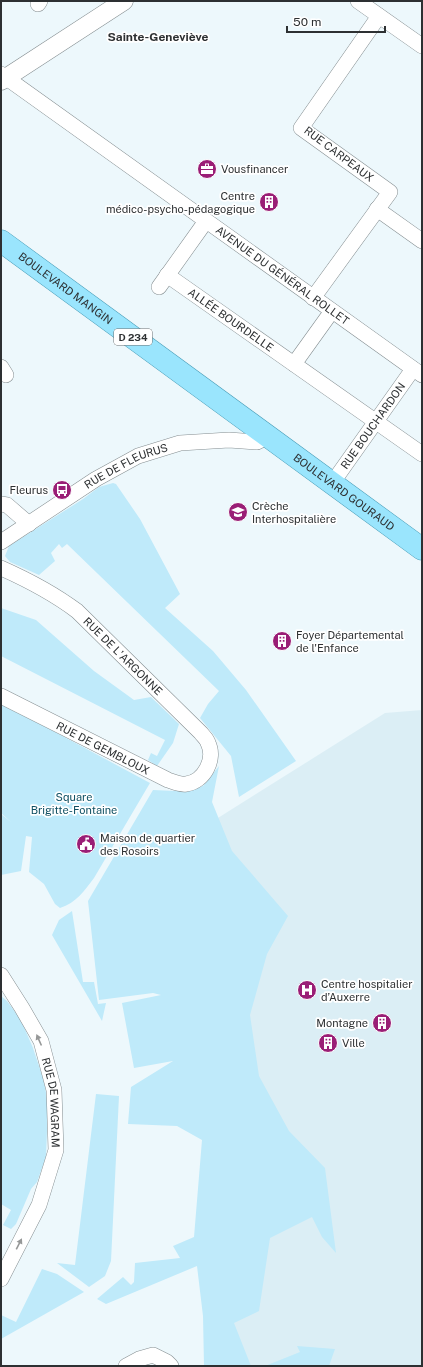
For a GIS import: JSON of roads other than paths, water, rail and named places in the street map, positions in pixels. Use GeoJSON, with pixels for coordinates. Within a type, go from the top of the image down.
{"type":"FeatureCollection","features":[{"type":"Feature","properties":{"kind":"main road","name":"BOULEVARD MANGIN"},"geometry":{"type":"LineString","coordinates":[[1,241],[266,434]]}},
{"type":"Feature","properties":{"kind":"main road","name":"BOULEVARD GOURAUD"},"geometry":{"type":"LineString","coordinates":[[266,434],[422,549]]}},
{"type":"Feature","properties":{"kind":"street"},"geometry":{"type":"LineString","coordinates":[[3,78],[124,1]]}},
{"type":"Feature","properties":{"kind":"street"},"geometry":{"type":"LineString","coordinates":[[358,1],[422,46]]}},
{"type":"Feature","properties":{"kind":"street","name":"RUE CARPEAUX"},"geometry":{"type":"LineString","coordinates":[[313,298],[390,192],[301,128],[379,16]]}},
{"type":"Feature","properties":{"kind":"street","name":"AVENUE DU GÉNÉRAL ROLLET"},"geometry":{"type":"LineString","coordinates":[[3,78],[417,372]]}},
{"type":"Feature","properties":{"kind":"street"},"geometry":{"type":"LineString","coordinates":[[377,209],[422,241]]}},
{"type":"Feature","properties":{"kind":"street","name":"ALLÉE BOURDELLE"},"geometry":{"type":"LineString","coordinates":[[206,221],[163,281],[294,364],[422,454]]}},
{"type":"Feature","properties":{"kind":"street"},"geometry":{"type":"LineString","coordinates":[[294,364],[332,311]]}},
{"type":"Feature","properties":{"kind":"street","name":"RUE BOUCHARDON"},"geometry":{"type":"LineString","coordinates":[[333,482],[375,421],[417,372]]}},
{"type":"Feature","properties":{"kind":"street","name":"RUE DE FLEURUS"},"geometry":{"type":"LineString","coordinates":[[1,542],[96,479],[138,456],[180,443],[229,440],[257,442],[266,434]]}},
{"type":"Feature","properties":{"kind":"street"},"geometry":{"type":"LineString","coordinates":[[1,504],[7,505],[30,524]]}},
{"type":"Feature","properties":{"kind":"street","name":"RUE DE L'ARGONNE"},"geometry":{"type":"LineString","coordinates":[[1,568],[32,582],[58,597],[77,611],[201,733],[209,743],[211,752],[210,763],[205,772]]}},
{"type":"Feature","properties":{"kind":"street","name":"RUE DE GEMBLOUX"},"geometry":{"type":"LineString","coordinates":[[1,696],[168,780],[187,784],[196,780],[205,772]]}},
{"type":"Feature","properties":{"kind":"street","name":"RUE DE WAGRAM"},"geometry":{"type":"LineString","coordinates":[[1,975],[41,1041],[54,1090],[56,1150],[39,1205],[6,1259],[1,1279]]}},
{"type":"Feature","properties":{"kind":"street"},"geometry":{"type":"LineString","coordinates":[[126,1366],[153,1354],[172,1366]]}},
{"type":"Feature","properties":{"kind":"place","name":"Vousfinancer"},"geometry":{"type":"Point","coordinates":[207,169]}},
{"type":"Feature","properties":{"kind":"place","name":"Centre médico-psycho-pédagogique"},"geometry":{"type":"Point","coordinates":[269,202]}},
{"type":"Feature","properties":{"kind":"place","name":"Fleurus"},"geometry":{"type":"Point","coordinates":[62,490]}},
{"type":"Feature","properties":{"kind":"place","name":"Crèche Interhospitalière"},"geometry":{"type":"Point","coordinates":[238,512]}},
{"type":"Feature","properties":{"kind":"place","name":"Foyer Départemental de l'Enfance"},"geometry":{"type":"Point","coordinates":[282,641]}},
{"type":"Feature","properties":{"kind":"place","name":"Maison de quartier des Rosoirs"},"geometry":{"type":"Point","coordinates":[86,844]}},
{"type":"Feature","properties":{"kind":"place","name":"Centre hospitalier d’Auxerre"},"geometry":{"type":"Point","coordinates":[307,990]}},
{"type":"Feature","properties":{"kind":"place","name":"Montagne"},"geometry":{"type":"Point","coordinates":[382,1023]}},
{"type":"Feature","properties":{"kind":"place","name":"Ville"},"geometry":{"type":"Point","coordinates":[328,1043]}},
{"type":"Feature","properties":{"kind":"district","name":"Sainte-Geneviève"},"geometry":{"type":"Point","coordinates":[158,37]}},
{"type":"Feature","properties":{"kind":"park label","name":"Square Brigitte-Fontaine"},"geometry":{"type":"Point","coordinates":[74,803]}}]}
